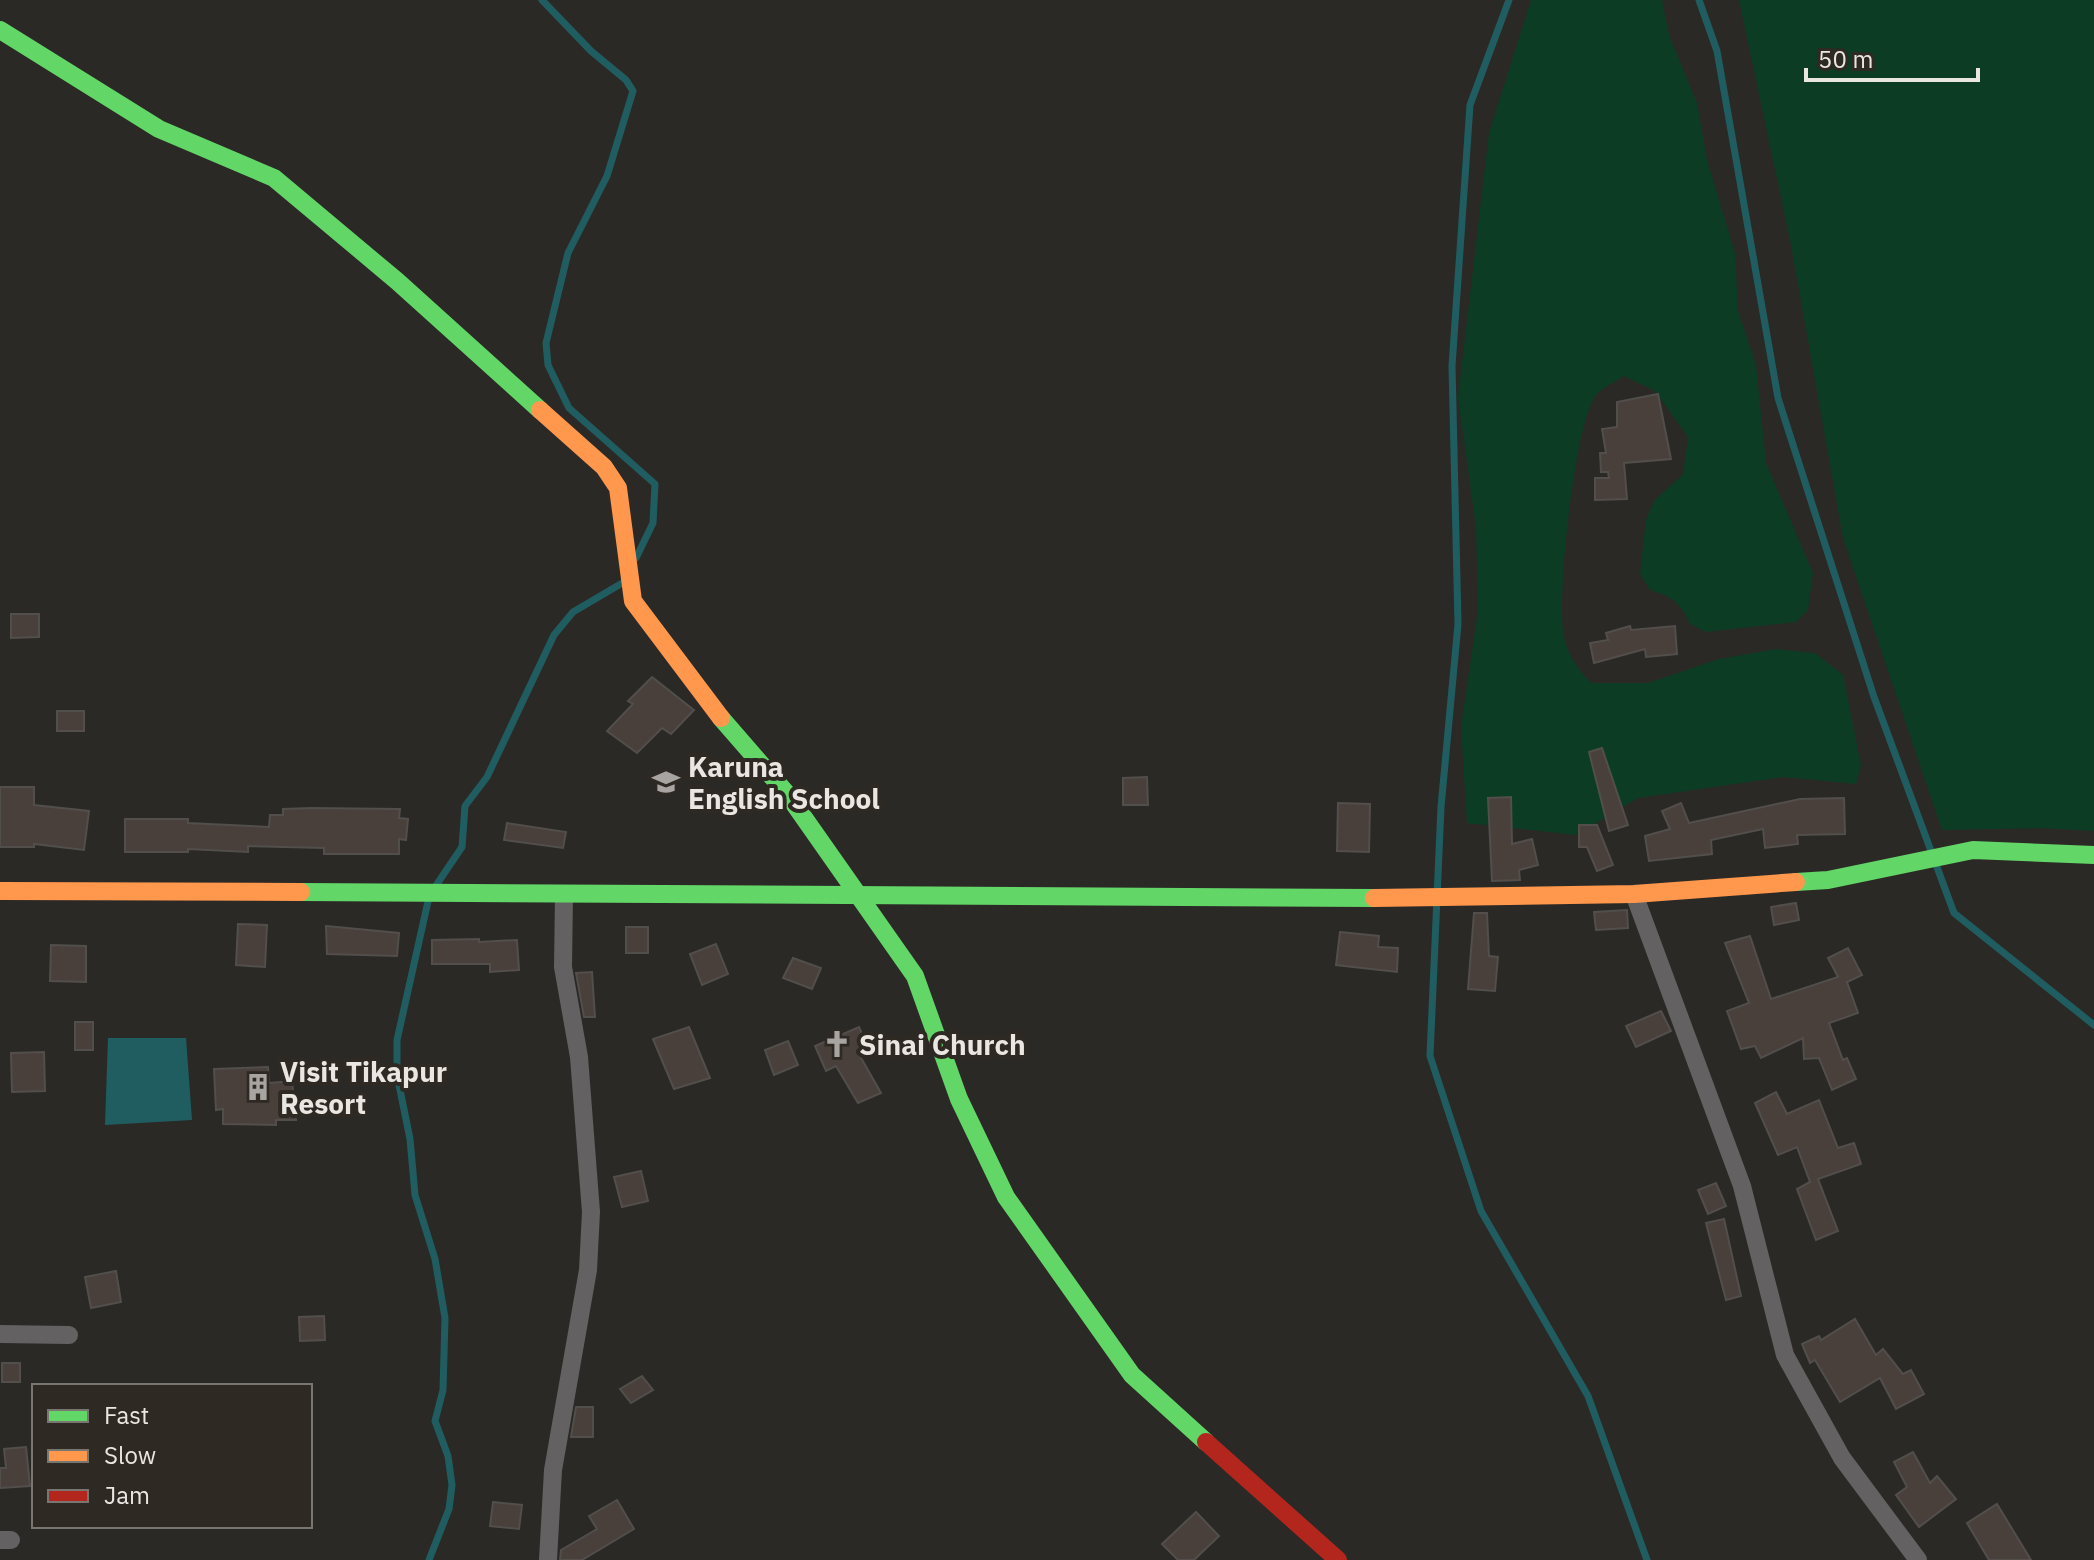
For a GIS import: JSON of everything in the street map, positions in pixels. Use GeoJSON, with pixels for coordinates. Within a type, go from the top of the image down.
{"type":"FeatureCollection","features":[{"type":"Feature","properties":{"kind":"street"},"geometry":{"type":"LineString","coordinates":[[0,30],[159,129],[274,178],[397,281],[604,467],[618,488],[633,601],[699,692],[788,795],[915,976],[959,1099],[1006,1197],[1132,1375],[1338,1560]]}},
{"type":"Feature","properties":{"kind":"street"},"geometry":{"type":"LineString","coordinates":[[0,891],[1437,898],[1634,894],[1828,880],[1973,850],[2094,855]]}},
{"type":"Feature","properties":{"kind":"street"},"geometry":{"type":"LineString","coordinates":[[548,1560],[553,1470],[588,1270],[591,1212],[579,1057],[563,967],[564,894]]}},
{"type":"Feature","properties":{"kind":"street"},"geometry":{"type":"LineString","coordinates":[[1634,894],[1742,1186],[1785,1355],[1842,1458],[1918,1560]]}},
{"type":"Feature","properties":{"kind":"street"},"geometry":{"type":"LineString","coordinates":[[0,1334],[69,1335]]}},
{"type":"Feature","properties":{"kind":"green space"},"geometry":{"type":"Polygon","coordinates":[[[1531,0],[1662,0],[1669,35],[1697,103],[1707,160],[1735,253],[1738,311],[1756,365],[1766,463],[1813,573],[1808,610],[1796,622],[1706,632],[1690,624],[1674,601],[1650,590],[1640,574],[1646,519],[1654,501],[1683,474],[1688,437],[1655,391],[1624,376],[1594,398],[1580,443],[1569,511],[1563,581],[1563,630],[1569,652],[1591,683],[1648,683],[1719,659],[1776,649],[1815,653],[1843,675],[1861,765],[1856,784],[1783,777],[1638,798],[1576,835],[1467,823],[1461,727],[1478,610],[1476,528],[1458,397],[1489,133],[1531,0]]]}},
{"type":"Feature","properties":{"kind":"green space"},"geometry":{"type":"Polygon","coordinates":[[[1739,0],[2094,0],[2094,831],[2041,828],[1942,830],[1843,538],[1791,245],[1739,0]]]}},
{"type":"Feature","properties":{"kind":"water"},"geometry":{"type":"Polygon","coordinates":[[[108,1038],[186,1038],[192,1120],[105,1125],[108,1038]]]}},
{"type":"Feature","properties":{"kind":"building"},"geometry":{"type":"Polygon","coordinates":[[[1658,394],[1671,459],[1624,463],[1627,499],[1595,500],[1595,478],[1609,478],[1608,472],[1601,472],[1600,453],[1606,453],[1602,429],[1617,427],[1617,402],[1658,394]]]}},
{"type":"Feature","properties":{"kind":"building"},"geometry":{"type":"Polygon","coordinates":[[[11,614],[39,614],[39,637],[11,638],[11,614]]]}},
{"type":"Feature","properties":{"kind":"building"},"geometry":{"type":"Polygon","coordinates":[[[1630,626],[1631,630],[1675,626],[1677,654],[1646,657],[1645,649],[1594,663],[1590,643],[1608,640],[1606,633],[1630,626]]]}},
{"type":"Feature","properties":{"kind":"building"},"geometry":{"type":"Polygon","coordinates":[[[652,677],[694,710],[671,734],[662,728],[637,753],[607,731],[633,704],[628,701],[652,677]]]}},
{"type":"Feature","properties":{"kind":"building"},"geometry":{"type":"Polygon","coordinates":[[[57,711],[84,711],[84,731],[57,731],[57,711]]]}},
{"type":"Feature","properties":{"kind":"building"},"geometry":{"type":"Polygon","coordinates":[[[1602,748],[1628,825],[1609,831],[1589,752],[1602,748]]]}},
{"type":"Feature","properties":{"kind":"building"},"geometry":{"type":"Polygon","coordinates":[[[1147,777],[1148,805],[1123,805],[1123,778],[1147,777]]]}},
{"type":"Feature","properties":{"kind":"building"},"geometry":{"type":"Polygon","coordinates":[[[0,787],[34,787],[34,805],[89,811],[84,850],[34,844],[34,847],[0,847],[0,787]]]}},
{"type":"Feature","properties":{"kind":"building"},"geometry":{"type":"Polygon","coordinates":[[[1511,797],[1512,844],[1532,839],[1538,865],[1519,870],[1520,880],[1492,881],[1488,798],[1511,797]]]}},
{"type":"Feature","properties":{"kind":"building"},"geometry":{"type":"Polygon","coordinates":[[[1844,798],[1845,834],[1797,835],[1798,844],[1765,848],[1763,829],[1711,840],[1712,854],[1649,861],[1645,836],[1670,829],[1662,811],[1681,803],[1689,823],[1800,799],[1844,798]]]}},
{"type":"Feature","properties":{"kind":"building"},"geometry":{"type":"Polygon","coordinates":[[[1338,803],[1370,804],[1369,852],[1337,851],[1338,803]]]}},
{"type":"Feature","properties":{"kind":"building"},"geometry":{"type":"Polygon","coordinates":[[[283,809],[400,809],[399,818],[408,819],[406,840],[399,839],[399,854],[324,854],[324,848],[248,846],[248,852],[188,849],[188,852],[125,852],[125,819],[188,819],[188,823],[269,827],[270,815],[283,815],[283,809]]]}},
{"type":"Feature","properties":{"kind":"building"},"geometry":{"type":"Polygon","coordinates":[[[507,823],[566,832],[563,848],[504,840],[507,823]]]}},
{"type":"Feature","properties":{"kind":"building"},"geometry":{"type":"Polygon","coordinates":[[[1579,825],[1597,825],[1613,865],[1597,871],[1587,847],[1579,847],[1579,825]]]}},
{"type":"Feature","properties":{"kind":"building"},"geometry":{"type":"Polygon","coordinates":[[[1796,903],[1799,920],[1774,925],[1771,907],[1796,903]]]}},
{"type":"Feature","properties":{"kind":"building"},"geometry":{"type":"Polygon","coordinates":[[[1627,910],[1628,928],[1596,930],[1594,912],[1627,910]]]}},
{"type":"Feature","properties":{"kind":"building"},"geometry":{"type":"Polygon","coordinates":[[[1474,913],[1487,913],[1489,956],[1498,957],[1495,991],[1468,989],[1474,913]]]}},
{"type":"Feature","properties":{"kind":"building"},"geometry":{"type":"Polygon","coordinates":[[[238,924],[267,925],[265,967],[236,965],[238,924]]]}},
{"type":"Feature","properties":{"kind":"building"},"geometry":{"type":"Polygon","coordinates":[[[326,926],[399,933],[397,956],[327,954],[326,926]]]}},
{"type":"Feature","properties":{"kind":"building"},"geometry":{"type":"Polygon","coordinates":[[[626,927],[648,927],[648,953],[626,953],[626,927]]]}},
{"type":"Feature","properties":{"kind":"building"},"geometry":{"type":"Polygon","coordinates":[[[1340,932],[1379,936],[1378,947],[1398,948],[1397,972],[1336,965],[1340,932]]]}},
{"type":"Feature","properties":{"kind":"building"},"geometry":{"type":"Polygon","coordinates":[[[1750,936],[1771,999],[1838,977],[1828,958],[1848,948],[1862,975],[1847,982],[1858,1013],[1829,1023],[1843,1060],[1847,1058],[1856,1079],[1832,1090],[1819,1058],[1804,1059],[1803,1038],[1761,1058],[1755,1046],[1741,1049],[1727,1011],[1749,1003],[1725,943],[1750,936]]]}},
{"type":"Feature","properties":{"kind":"building"},"geometry":{"type":"Polygon","coordinates":[[[479,939],[479,942],[517,940],[519,970],[490,972],[490,964],[432,964],[432,940],[479,939]]]}},
{"type":"Feature","properties":{"kind":"building"},"geometry":{"type":"Polygon","coordinates":[[[716,944],[728,974],[702,985],[690,954],[716,944]]]}},
{"type":"Feature","properties":{"kind":"building"},"geometry":{"type":"Polygon","coordinates":[[[51,945],[86,946],[86,982],[50,981],[51,945]]]}},
{"type":"Feature","properties":{"kind":"building"},"geometry":{"type":"Polygon","coordinates":[[[793,958],[821,968],[812,989],[783,978],[793,958]]]}},
{"type":"Feature","properties":{"kind":"building"},"geometry":{"type":"Polygon","coordinates":[[[592,972],[595,1017],[584,1017],[576,973],[592,972]]]}},
{"type":"Feature","properties":{"kind":"building"},"geometry":{"type":"Polygon","coordinates":[[[1661,1011],[1671,1031],[1636,1047],[1626,1026],[1661,1011]]]}},
{"type":"Feature","properties":{"kind":"building"},"geometry":{"type":"Polygon","coordinates":[[[75,1022],[93,1022],[93,1050],[75,1050],[75,1022]]]}},
{"type":"Feature","properties":{"kind":"building"},"geometry":{"type":"Polygon","coordinates":[[[689,1027],[710,1078],[674,1089],[653,1039],[689,1027]]]}},
{"type":"Feature","properties":{"kind":"building"},"geometry":{"type":"Polygon","coordinates":[[[859,1027],[870,1052],[860,1056],[881,1093],[858,1103],[836,1066],[826,1071],[815,1046],[859,1027]]]}},
{"type":"Feature","properties":{"kind":"building"},"geometry":{"type":"Polygon","coordinates":[[[788,1041],[798,1065],[774,1075],[765,1050],[788,1041]]]}},
{"type":"Feature","properties":{"kind":"building"},"geometry":{"type":"Polygon","coordinates":[[[44,1052],[45,1091],[12,1092],[11,1053],[44,1052]]]}},
{"type":"Feature","properties":{"kind":"building"},"geometry":{"type":"Polygon","coordinates":[[[268,1067],[269,1083],[292,1081],[296,1120],[276,1120],[276,1125],[223,1124],[223,1109],[216,1110],[214,1069],[268,1067]]]}},
{"type":"Feature","properties":{"kind":"building"},"geometry":{"type":"Polygon","coordinates":[[[1776,1092],[1787,1114],[1819,1100],[1838,1148],[1854,1143],[1861,1164],[1818,1179],[1838,1231],[1816,1240],[1797,1189],[1810,1182],[1797,1147],[1778,1155],[1755,1103],[1776,1092]]]}},
{"type":"Feature","properties":{"kind":"building"},"geometry":{"type":"Polygon","coordinates":[[[641,1171],[648,1201],[622,1207],[614,1177],[641,1171]]]}},
{"type":"Feature","properties":{"kind":"building"},"geometry":{"type":"Polygon","coordinates":[[[1716,1183],[1726,1206],[1708,1214],[1698,1190],[1716,1183]]]}},
{"type":"Feature","properties":{"kind":"building"},"geometry":{"type":"Polygon","coordinates":[[[1724,1219],[1741,1296],[1726,1300],[1706,1223],[1724,1219]]]}},
{"type":"Feature","properties":{"kind":"building"},"geometry":{"type":"Polygon","coordinates":[[[116,1271],[121,1302],[91,1308],[85,1277],[116,1271]]]}},
{"type":"Feature","properties":{"kind":"building"},"geometry":{"type":"Polygon","coordinates":[[[324,1316],[325,1340],[300,1341],[299,1317],[324,1316]]]}},
{"type":"Feature","properties":{"kind":"building"},"geometry":{"type":"Polygon","coordinates":[[[1855,1319],[1876,1355],[1883,1349],[1903,1374],[1911,1370],[1924,1394],[1896,1409],[1880,1378],[1840,1402],[1815,1360],[1810,1363],[1802,1344],[1819,1336],[1821,1340],[1855,1319]]]}},
{"type":"Feature","properties":{"kind":"building"},"geometry":{"type":"Polygon","coordinates":[[[2,1363],[20,1363],[20,1382],[2,1382],[2,1363]]]}},
{"type":"Feature","properties":{"kind":"building"},"geometry":{"type":"Polygon","coordinates":[[[642,1376],[653,1390],[631,1403],[620,1389],[642,1376]]]}},
{"type":"Feature","properties":{"kind":"building"},"geometry":{"type":"Polygon","coordinates":[[[576,1407],[593,1407],[593,1437],[571,1437],[576,1407]]]}},
{"type":"Feature","properties":{"kind":"building"},"geometry":{"type":"Polygon","coordinates":[[[26,1447],[30,1486],[0,1488],[0,1468],[6,1468],[4,1449],[26,1447]]]}},
{"type":"Feature","properties":{"kind":"building"},"geometry":{"type":"Polygon","coordinates":[[[1913,1452],[1930,1483],[1937,1476],[1956,1499],[1919,1527],[1896,1495],[1907,1487],[1894,1462],[1913,1452]]]}},
{"type":"Feature","properties":{"kind":"building"},"geometry":{"type":"Polygon","coordinates":[[[617,1500],[634,1529],[582,1560],[560,1560],[561,1550],[597,1529],[589,1516],[617,1500]]]}},
{"type":"Feature","properties":{"kind":"building"},"geometry":{"type":"Polygon","coordinates":[[[493,1502],[522,1505],[519,1529],[490,1526],[493,1502]]]}},
{"type":"Feature","properties":{"kind":"building"},"geometry":{"type":"Polygon","coordinates":[[[1997,1504],[2031,1560],[1989,1560],[1967,1523],[1997,1504]]]}},
{"type":"Feature","properties":{"kind":"building"},"geometry":{"type":"Polygon","coordinates":[[[1196,1512],[1219,1536],[1194,1560],[1178,1560],[1162,1544],[1196,1512]]]}},
{"type":"Feature","properties":{"kind":"waterway"},"geometry":{"type":"LineString","coordinates":[[542,0],[591,51],[626,80],[633,91],[607,176],[568,253],[546,343],[548,365],[569,408],[655,484],[653,523],[636,558]]}},
{"type":"Feature","properties":{"kind":"waterway"},"geometry":{"type":"LineString","coordinates":[[1509,0],[1470,105],[1452,366],[1458,624],[1441,807],[1430,1056],[1481,1211],[1588,1396],[1647,1560]]}},
{"type":"Feature","properties":{"kind":"waterway"},"geometry":{"type":"LineString","coordinates":[[1699,0],[1717,51],[1778,398],[1874,697],[1954,913],[2094,1025]]}},
{"type":"Feature","properties":{"kind":"waterway"},"geometry":{"type":"LineString","coordinates":[[435,887],[462,847],[465,806],[487,777],[554,635],[573,612],[624,582]]}},
{"type":"Feature","properties":{"kind":"waterway"},"geometry":{"type":"LineString","coordinates":[[429,897],[397,1040],[397,1075],[410,1139],[415,1195],[435,1259],[445,1318],[443,1390],[435,1421],[448,1456],[452,1485],[449,1509],[429,1560]]}},
{"type":"Feature","properties":{"kind":"traffic: fast"},"geometry":{"type":"LineString","coordinates":[[0,30],[159,129],[274,178],[397,281],[540,410]]}},
{"type":"Feature","properties":{"kind":"traffic: fast"},"geometry":{"type":"LineString","coordinates":[[721,718],[788,795],[915,976],[959,1099],[1006,1197],[1132,1375],[1206,1442]]}},
{"type":"Feature","properties":{"kind":"traffic: fast"},"geometry":{"type":"LineString","coordinates":[[1796,882],[1828,880],[1973,850],[2094,855]]}},
{"type":"Feature","properties":{"kind":"traffic: fast"},"geometry":{"type":"LineString","coordinates":[[301,892],[1374,898]]}},
{"type":"Feature","properties":{"kind":"traffic: slow"},"geometry":{"type":"LineString","coordinates":[[540,410],[604,467],[618,488],[633,601],[721,718]]}},
{"type":"Feature","properties":{"kind":"traffic: slow"},"geometry":{"type":"LineString","coordinates":[[1374,898],[1634,894],[1796,882]]}},
{"type":"Feature","properties":{"kind":"traffic: slow"},"geometry":{"type":"LineString","coordinates":[[0,891],[301,892]]}},
{"type":"Feature","properties":{"kind":"traffic: jam"},"geometry":{"type":"LineString","coordinates":[[1206,1442],[1338,1560]]}},
{"type":"Feature","properties":{"kind":"place","name":"Karuna English School"},"geometry":{"type":"Point","coordinates":[666,782]}},
{"type":"Feature","properties":{"kind":"place","name":"Sinai Church"},"geometry":{"type":"Point","coordinates":[837,1044]}},
{"type":"Feature","properties":{"kind":"place","name":"Visit Tikapur Resort"},"geometry":{"type":"Point","coordinates":[258,1087]}}]}
